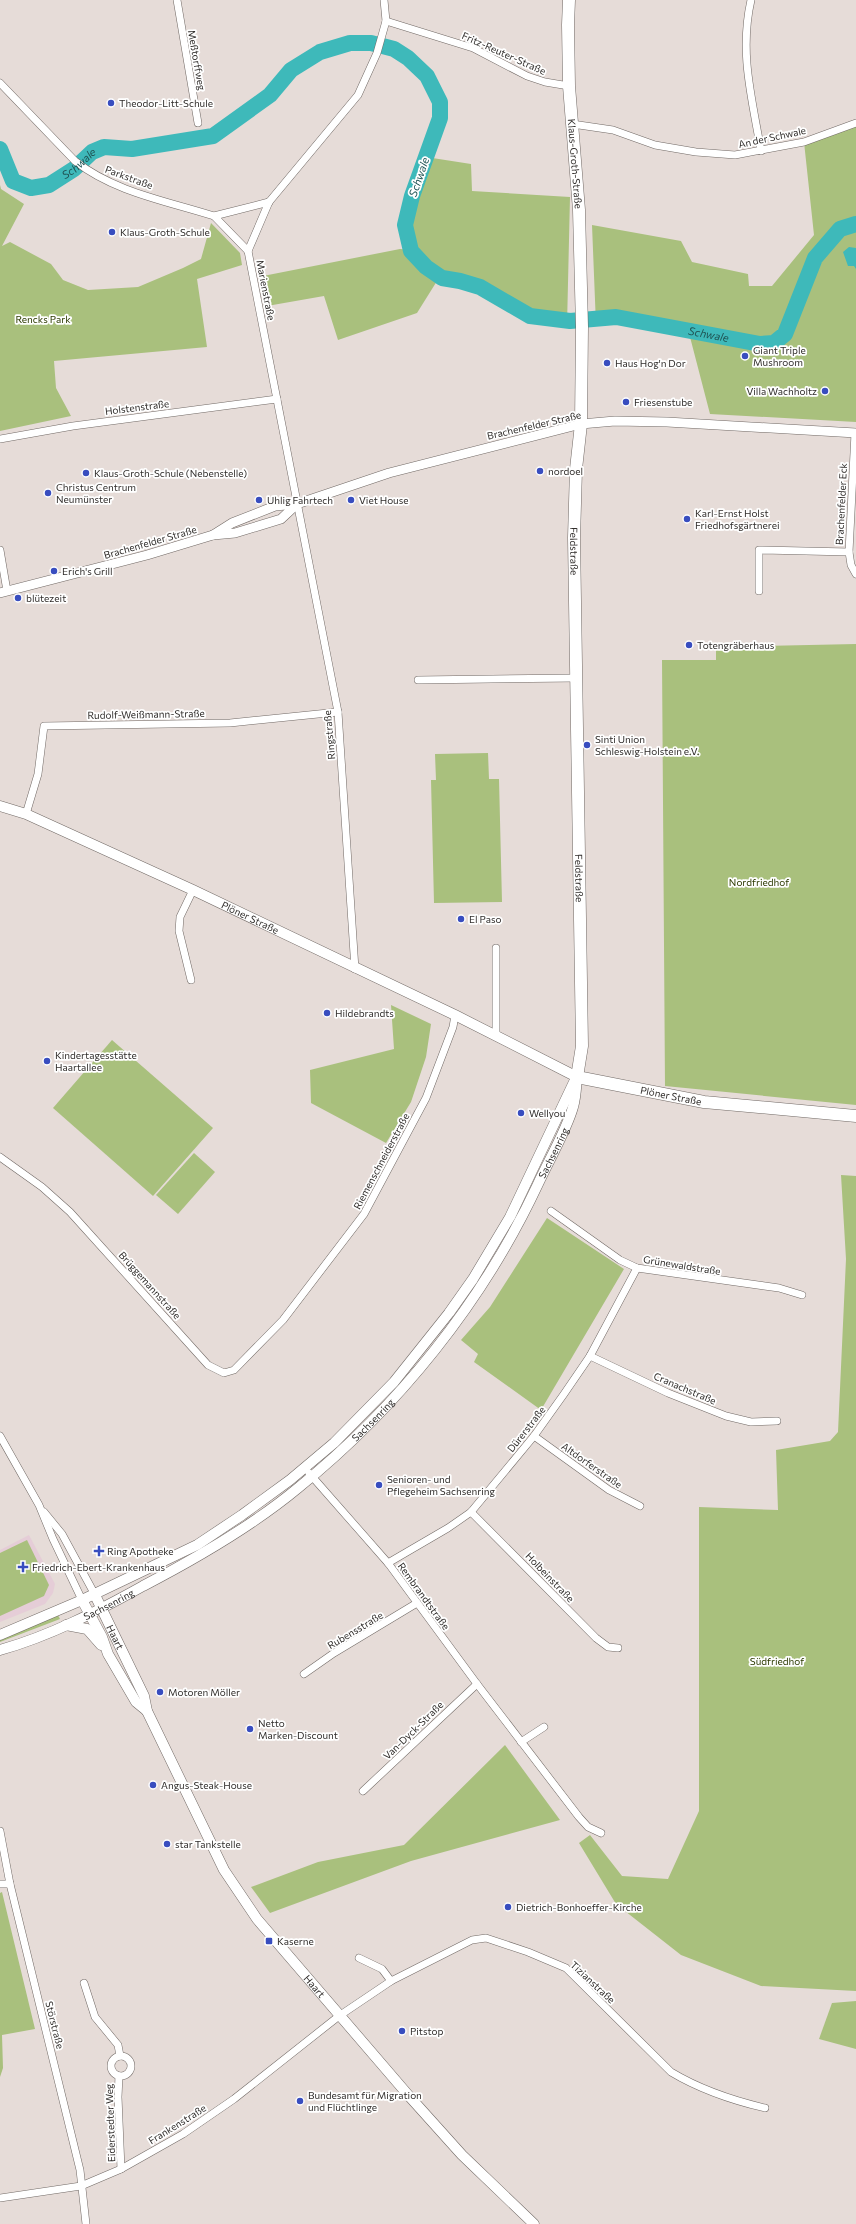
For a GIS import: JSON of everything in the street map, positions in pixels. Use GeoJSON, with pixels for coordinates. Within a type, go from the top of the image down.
{"type":"FeatureCollection","features":[{"type":"Feature","properties":{"kind":"main road","name":"Klaus-Groth-Straße"},"geometry":{"type":"LineString","coordinates":[[569,0],[569,86],[579,210],[582,327]]}},
{"type":"Feature","properties":{"kind":"main road","name":"Feldstraße"},"geometry":{"type":"LineString","coordinates":[[577,1077],[582,1046],[574,538],[576,469],[581,424],[582,327]]}},
{"type":"Feature","properties":{"kind":"main road","name":"Plöner Straße"},"geometry":{"type":"LineString","coordinates":[[0,806],[26,814],[193,890],[355,969],[455,1015],[577,1077],[704,1102],[856,1116]]}},
{"type":"Feature","properties":{"kind":"main road","name":"Sachsenring"},"geometry":{"type":"LineString","coordinates":[[0,1635],[82,1600],[197,1544],[242,1515],[305,1468],[334,1443],[394,1382],[450,1313],[473,1279],[510,1217],[577,1077]]}},
{"type":"Feature","properties":{"kind":"main road","name":"Sachsenring"},"geometry":{"type":"LineString","coordinates":[[0,1650],[26,1642],[66,1625],[102,1608],[164,1575],[225,1539],[291,1493],[342,1450],[401,1390],[430,1356],[486,1279],[531,1198],[571,1111],[577,1077]]}},
{"type":"Feature","properties":{"kind":"main road","name":"Haart"},"geometry":{"type":"LineString","coordinates":[[94,1593],[144,1696],[147,1711],[224,1870],[272,1938],[339,2016],[462,2154],[534,2224]]}},
{"type":"Feature","properties":{"kind":"main road","name":"Haart"},"geometry":{"type":"LineString","coordinates":[[82,1600],[102,1637],[108,1654],[136,1702],[147,1711]]}},
{"type":"Feature","properties":{"kind":"main road"},"geometry":{"type":"LineString","coordinates":[[66,1625],[86,1630],[97,1639],[108,1654]]}},
{"type":"Feature","properties":{"kind":"street","name":"Meßtorffweg"},"geometry":{"type":"LineString","coordinates":[[177,0],[198,123]]}},
{"type":"Feature","properties":{"kind":"street","name":"Marienstraße"},"geometry":{"type":"LineString","coordinates":[[297,504],[248,251],[269,202],[358,95],[377,53],[386,21],[384,0]]}},
{"type":"Feature","properties":{"kind":"street"},"geometry":{"type":"LineString","coordinates":[[751,0],[746,21],[747,74],[761,150]]}},
{"type":"Feature","properties":{"kind":"street","name":"Fritz-Reuter-Straße"},"geometry":{"type":"LineString","coordinates":[[386,21],[473,48],[527,76],[545,82],[569,86]]}},
{"type":"Feature","properties":{"kind":"street","name":"Parkstraße"},"geometry":{"type":"LineString","coordinates":[[0,83],[75,161],[105,181],[214,216]]}},
{"type":"Feature","properties":{"kind":"street","name":"An der Schwale"},"geometry":{"type":"LineString","coordinates":[[572,124],[613,130],[655,145],[696,152],[735,155],[804,142],[856,123]]}},
{"type":"Feature","properties":{"kind":"street"},"geometry":{"type":"LineString","coordinates":[[248,251],[214,216],[269,202]]}},
{"type":"Feature","properties":{"kind":"street","name":"Holstenstraße"},"geometry":{"type":"LineString","coordinates":[[0,439],[73,426],[277,399]]}},
{"type":"Feature","properties":{"kind":"street","name":"Brachenfelder Straße"},"geometry":{"type":"LineString","coordinates":[[213,535],[232,523],[275,506],[297,504],[418,465],[581,424],[615,421],[667,422],[855,433]]}},
{"type":"Feature","properties":{"kind":"street","name":"Brachenfelder Eck"},"geometry":{"type":"LineString","coordinates":[[855,433],[849,552],[851,565],[856,574]]}},
{"type":"Feature","properties":{"kind":"street","name":"Brachenfelder Straße"},"geometry":{"type":"LineString","coordinates":[[3,592],[147,555],[213,535],[235,533],[282,519],[297,504]]}},
{"type":"Feature","properties":{"kind":"street","name":"Ringstraße"},"geometry":{"type":"LineString","coordinates":[[297,504],[338,712],[355,969]]}},
{"type":"Feature","properties":{"kind":"street"},"geometry":{"type":"LineString","coordinates":[[0,550],[3,592]]}},
{"type":"Feature","properties":{"kind":"street"},"geometry":{"type":"LineString","coordinates":[[759,591],[760,550],[849,552]]}},
{"type":"Feature","properties":{"kind":"street"},"geometry":{"type":"LineString","coordinates":[[418,680],[576,678]]}},
{"type":"Feature","properties":{"kind":"street","name":"Rudolf-Weißmann-Straße"},"geometry":{"type":"LineString","coordinates":[[26,814],[38,774],[44,726],[230,723],[338,712]]}},
{"type":"Feature","properties":{"kind":"street"},"geometry":{"type":"LineString","coordinates":[[191,980],[179,931],[180,917],[193,890]]}},
{"type":"Feature","properties":{"kind":"street"},"geometry":{"type":"LineString","coordinates":[[496,948],[496,1036]]}},
{"type":"Feature","properties":{"kind":"street","name":"Riemenschneiderstraße"},"geometry":{"type":"LineString","coordinates":[[283,1320],[364,1214],[426,1098],[453,1027],[455,1015]]}},
{"type":"Feature","properties":{"kind":"street","name":"Brüggemannstraße"},"geometry":{"type":"LineString","coordinates":[[0,1157],[42,1187],[70,1212],[208,1365],[216,1370],[224,1373],[234,1370],[283,1320]]}},
{"type":"Feature","properties":{"kind":"street","name":"Grünewaldstraße"},"geometry":{"type":"LineString","coordinates":[[551,1211],[620,1260],[637,1268],[779,1288],[802,1295]]}},
{"type":"Feature","properties":{"kind":"street","name":"Dürerstraße"},"geometry":{"type":"LineString","coordinates":[[388,1563],[448,1528],[471,1512],[534,1436],[590,1356],[637,1268]]}},
{"type":"Feature","properties":{"kind":"street","name":"Cranachstraße"},"geometry":{"type":"LineString","coordinates":[[590,1356],[668,1392],[726,1416],[751,1422],[776,1421]]}},
{"type":"Feature","properties":{"kind":"street","name":"Haart"},"geometry":{"type":"LineString","coordinates":[[0,1436],[39,1505],[53,1539],[82,1600]]}},
{"type":"Feature","properties":{"kind":"street","name":"Altdorferstraße"},"geometry":{"type":"LineString","coordinates":[[534,1436],[609,1490],[640,1506]]}},
{"type":"Feature","properties":{"kind":"street","name":"Rembrandtstraße"},"geometry":{"type":"LineString","coordinates":[[305,1468],[388,1563],[477,1684],[579,1817],[588,1827],[601,1833]]}},
{"type":"Feature","properties":{"kind":"street","name":"Haart"},"geometry":{"type":"LineString","coordinates":[[39,1505],[62,1534],[94,1593]]}},
{"type":"Feature","properties":{"kind":"street","name":"Holbeinstraße"},"geometry":{"type":"LineString","coordinates":[[471,1512],[596,1638],[608,1647],[618,1648]]}},
{"type":"Feature","properties":{"kind":"street","name":"Rubensstraße"},"geometry":{"type":"LineString","coordinates":[[304,1674],[334,1653],[417,1603]]}},
{"type":"Feature","properties":{"kind":"street","name":"Van-Dyck-Straße"},"geometry":{"type":"LineString","coordinates":[[363,1791],[477,1684]]}},
{"type":"Feature","properties":{"kind":"street"},"geometry":{"type":"LineString","coordinates":[[521,1742],[544,1727]]}},
{"type":"Feature","properties":{"kind":"street","name":"Störstraße"},"geometry":{"type":"LineString","coordinates":[[0,1831],[10,1884],[80,2170],[86,2224]]}},
{"type":"Feature","properties":{"kind":"street"},"geometry":{"type":"LineString","coordinates":[[0,1884],[10,1884]]}},
{"type":"Feature","properties":{"kind":"street","name":"Tizianstraße"},"geometry":{"type":"LineString","coordinates":[[339,2016],[391,1981],[472,1940],[486,1938],[566,1968],[672,2072],[692,2084],[725,2098],[765,2108]]}},
{"type":"Feature","properties":{"kind":"street"},"geometry":{"type":"LineString","coordinates":[[359,1958],[382,1969],[391,1981]]}},
{"type":"Feature","properties":{"kind":"street","name":"Eiderstedter Weg"},"geometry":{"type":"LineString","coordinates":[[84,1983],[95,2017],[118,2045],[120,2056]]}},
{"type":"Feature","properties":{"kind":"street","name":"Frankenstraße"},"geometry":{"type":"LineString","coordinates":[[0,2198],[81,2186],[122,2169],[183,2134],[234,2099],[339,2016]]}},
{"type":"Feature","properties":{"kind":"street","name":"Eiderstedter Weg"},"geometry":{"type":"LineString","coordinates":[[120,2056],[126,2058],[131,2066],[126,2075],[119,2076],[113,2072],[111,2065],[114,2059],[120,2056]]}},
{"type":"Feature","properties":{"kind":"street","name":"Eiderstedter Weg"},"geometry":{"type":"LineString","coordinates":[[119,2076],[118,2097],[122,2169]]}},
{"type":"Feature","properties":{"kind":"shaded area","name":"Friedrich-Ebert-Krankenhaus"},"geometry":{"type":"Polygon","coordinates":[[[29,1535],[55,1584],[53,1593],[45,1604],[0,1622],[0,1550],[29,1535]]]}},
{"type":"Feature","properties":{"kind":"green space"},"geometry":{"type":"Polygon","coordinates":[[[856,123],[856,422],[710,414],[690,337],[628,325],[596,325],[592,225],[681,241],[692,262],[748,274],[749,286],[772,286],[814,235],[804,142],[856,123]]]}},
{"type":"Feature","properties":{"kind":"green space"},"geometry":{"type":"Polygon","coordinates":[[[426,157],[471,164],[472,191],[570,197],[567,326],[524,319],[499,300],[478,289],[437,281],[417,313],[338,340],[324,296],[267,306],[263,276],[400,249],[411,250],[405,225],[412,196],[426,157]]]}},
{"type":"Feature","properties":{"kind":"green space","name":"Rencks Park"},"geometry":{"type":"Polygon","coordinates":[[[0,185],[1,189],[24,204],[2,246],[10,242],[51,264],[63,280],[88,290],[138,287],[201,259],[211,223],[240,253],[242,265],[197,279],[207,347],[54,361],[56,388],[71,416],[0,431],[0,185]]]}},
{"type":"Feature","properties":{"kind":"green space","name":"Nordfriedhof"},"geometry":{"type":"Polygon","coordinates":[[[856,644],[856,1105],[665,1086],[662,660],[716,660],[716,647],[856,644]]]}},
{"type":"Feature","properties":{"kind":"green space"},"geometry":{"type":"Polygon","coordinates":[[[488,753],[489,779],[499,779],[502,902],[434,903],[431,780],[436,780],[435,754],[488,753]]]}},
{"type":"Feature","properties":{"kind":"green space"},"geometry":{"type":"Polygon","coordinates":[[[391,1005],[431,1024],[426,1057],[411,1102],[386,1143],[311,1103],[310,1070],[394,1049],[391,1005]]]}},
{"type":"Feature","properties":{"kind":"green space"},"geometry":{"type":"Polygon","coordinates":[[[112,1040],[213,1128],[153,1196],[53,1108],[112,1040]]]}},
{"type":"Feature","properties":{"kind":"green space"},"geometry":{"type":"Polygon","coordinates":[[[194,1153],[215,1172],[178,1214],[156,1195],[194,1153]]]}},
{"type":"Feature","properties":{"kind":"green space","name":"Südfriedhof"},"geometry":{"type":"Polygon","coordinates":[[[841,1175],[856,1176],[856,1991],[761,1986],[681,1955],[616,1904],[579,1843],[590,1835],[622,1876],[668,1879],[699,1811],[699,1507],[778,1510],[776,1450],[830,1441],[838,1432],[846,1259],[841,1175]]]}},
{"type":"Feature","properties":{"kind":"green space"},"geometry":{"type":"Polygon","coordinates":[[[547,1218],[624,1269],[541,1410],[474,1362],[478,1354],[461,1340],[490,1307],[547,1218]]]}},
{"type":"Feature","properties":{"kind":"green space","name":"Friedrich-Ebert-Krankenhaus"},"geometry":{"type":"Polygon","coordinates":[[[27,1540],[49,1585],[44,1596],[0,1616],[0,1553],[27,1540]]]}},
{"type":"Feature","properties":{"kind":"green space"},"geometry":{"type":"Polygon","coordinates":[[[58,1615],[60,1619],[0,1642],[0,1639],[58,1615]]]}},
{"type":"Feature","properties":{"kind":"green space"},"geometry":{"type":"Polygon","coordinates":[[[505,1745],[560,1820],[411,1861],[270,1913],[251,1887],[318,1862],[404,1845],[505,1745]]]}},
{"type":"Feature","properties":{"kind":"green space"},"geometry":{"type":"Polygon","coordinates":[[[2,1892],[35,2029],[2,2035],[3,2068],[0,2077],[0,1893],[2,1892]]]}},
{"type":"Feature","properties":{"kind":"green space"},"geometry":{"type":"Polygon","coordinates":[[[856,2001],[856,2049],[819,2039],[832,2003],[856,2001]]]}},
{"type":"Feature","properties":{"kind":"water"},"geometry":{"type":"Polygon","coordinates":[[[849,247],[856,248],[856,269],[854,266],[848,266],[843,252],[849,247]]]}},
{"type":"Feature","properties":{"kind":"waterway","name":"Schwale"},"geometry":{"type":"LineString","coordinates":[[0,149],[13,181],[31,188],[49,185],[74,169],[92,152],[104,147],[132,149],[213,136],[270,95],[291,70],[320,52],[350,43],[371,43],[394,49],[408,58],[427,76],[440,102],[440,118],[412,196],[405,225],[411,251],[426,267],[442,278],[460,281],[480,287],[530,316],[570,321],[616,317],[760,344],[774,343],[785,334],[815,258],[840,229],[856,224]]}},
{"type":"Feature","properties":{"kind":"place","name":"Theodor-Litt-Schule"},"geometry":{"type":"Point","coordinates":[111,103]}},
{"type":"Feature","properties":{"kind":"place","name":"Klaus-Groth-Schule"},"geometry":{"type":"Point","coordinates":[112,232]}},
{"type":"Feature","properties":{"kind":"place","name":"Giant Triple Mushroom"},"geometry":{"type":"Point","coordinates":[745,356]}},
{"type":"Feature","properties":{"kind":"place","name":"Haus Hog'n Dor"},"geometry":{"type":"Point","coordinates":[607,363]}},
{"type":"Feature","properties":{"kind":"place","name":"Villa Wachholtz"},"geometry":{"type":"Point","coordinates":[825,391]}},
{"type":"Feature","properties":{"kind":"place","name":"Friesenstube"},"geometry":{"type":"Point","coordinates":[626,402]}},
{"type":"Feature","properties":{"kind":"place","name":"nordoel"},"geometry":{"type":"Point","coordinates":[540,471]}},
{"type":"Feature","properties":{"kind":"place","name":"Klaus-Groth-Schule (Nebenstelle)"},"geometry":{"type":"Point","coordinates":[86,473]}},
{"type":"Feature","properties":{"kind":"place","name":"Christus Centrum Neumünster"},"geometry":{"type":"Point","coordinates":[48,493]}},
{"type":"Feature","properties":{"kind":"place","name":"Uhlig Fahrtech"},"geometry":{"type":"Point","coordinates":[259,500]}},
{"type":"Feature","properties":{"kind":"place","name":"Viet House"},"geometry":{"type":"Point","coordinates":[351,500]}},
{"type":"Feature","properties":{"kind":"place","name":"Karl-Ernst Holst Friedhofsgärtnerei"},"geometry":{"type":"Point","coordinates":[687,519]}},
{"type":"Feature","properties":{"kind":"place","name":"Erich's Grill"},"geometry":{"type":"Point","coordinates":[54,571]}},
{"type":"Feature","properties":{"kind":"place","name":"blütezeit"},"geometry":{"type":"Point","coordinates":[18,598]}},
{"type":"Feature","properties":{"kind":"place","name":"Totengräberhaus"},"geometry":{"type":"Point","coordinates":[689,645]}},
{"type":"Feature","properties":{"kind":"place","name":"Sinti Union Schleswig-Holstein e.V."},"geometry":{"type":"Point","coordinates":[587,745]}},
{"type":"Feature","properties":{"kind":"place","name":"El Paso"},"geometry":{"type":"Point","coordinates":[461,919]}},
{"type":"Feature","properties":{"kind":"place","name":"Hildebrandts"},"geometry":{"type":"Point","coordinates":[327,1013]}},
{"type":"Feature","properties":{"kind":"place","name":"Kindertagesstätte Haartallee"},"geometry":{"type":"Point","coordinates":[47,1061]}},
{"type":"Feature","properties":{"kind":"place","name":"Wellyou"},"geometry":{"type":"Point","coordinates":[521,1113]}},
{"type":"Feature","properties":{"kind":"place","name":"Senioren- und Pflegeheim Sachsenring"},"geometry":{"type":"Point","coordinates":[379,1485]}},
{"type":"Feature","properties":{"kind":"place","name":"Ring Apotheke"},"geometry":{"type":"Point","coordinates":[99,1551]}},
{"type":"Feature","properties":{"kind":"place","name":"Friedrich-Ebert-Krankenhaus"},"geometry":{"type":"Point","coordinates":[23,1567]}},
{"type":"Feature","properties":{"kind":"place","name":"Motoren Möller"},"geometry":{"type":"Point","coordinates":[160,1692]}},
{"type":"Feature","properties":{"kind":"place","name":"Netto Marken-Discount"},"geometry":{"type":"Point","coordinates":[250,1729]}},
{"type":"Feature","properties":{"kind":"place","name":"Angus-Steak-House"},"geometry":{"type":"Point","coordinates":[153,1785]}},
{"type":"Feature","properties":{"kind":"place","name":"star Tankstelle"},"geometry":{"type":"Point","coordinates":[167,1844]}},
{"type":"Feature","properties":{"kind":"place","name":"Dietrich-Bonhoeffer-Kirche"},"geometry":{"type":"Point","coordinates":[508,1907]}},
{"type":"Feature","properties":{"kind":"place","name":"Kaserne"},"geometry":{"type":"Point","coordinates":[269,1941]}},
{"type":"Feature","properties":{"kind":"place","name":"Pitstop"},"geometry":{"type":"Point","coordinates":[402,2031]}},
{"type":"Feature","properties":{"kind":"place","name":"Bundesamt für Migration und Flüchtlinge"},"geometry":{"type":"Point","coordinates":[300,2101]}}]}
